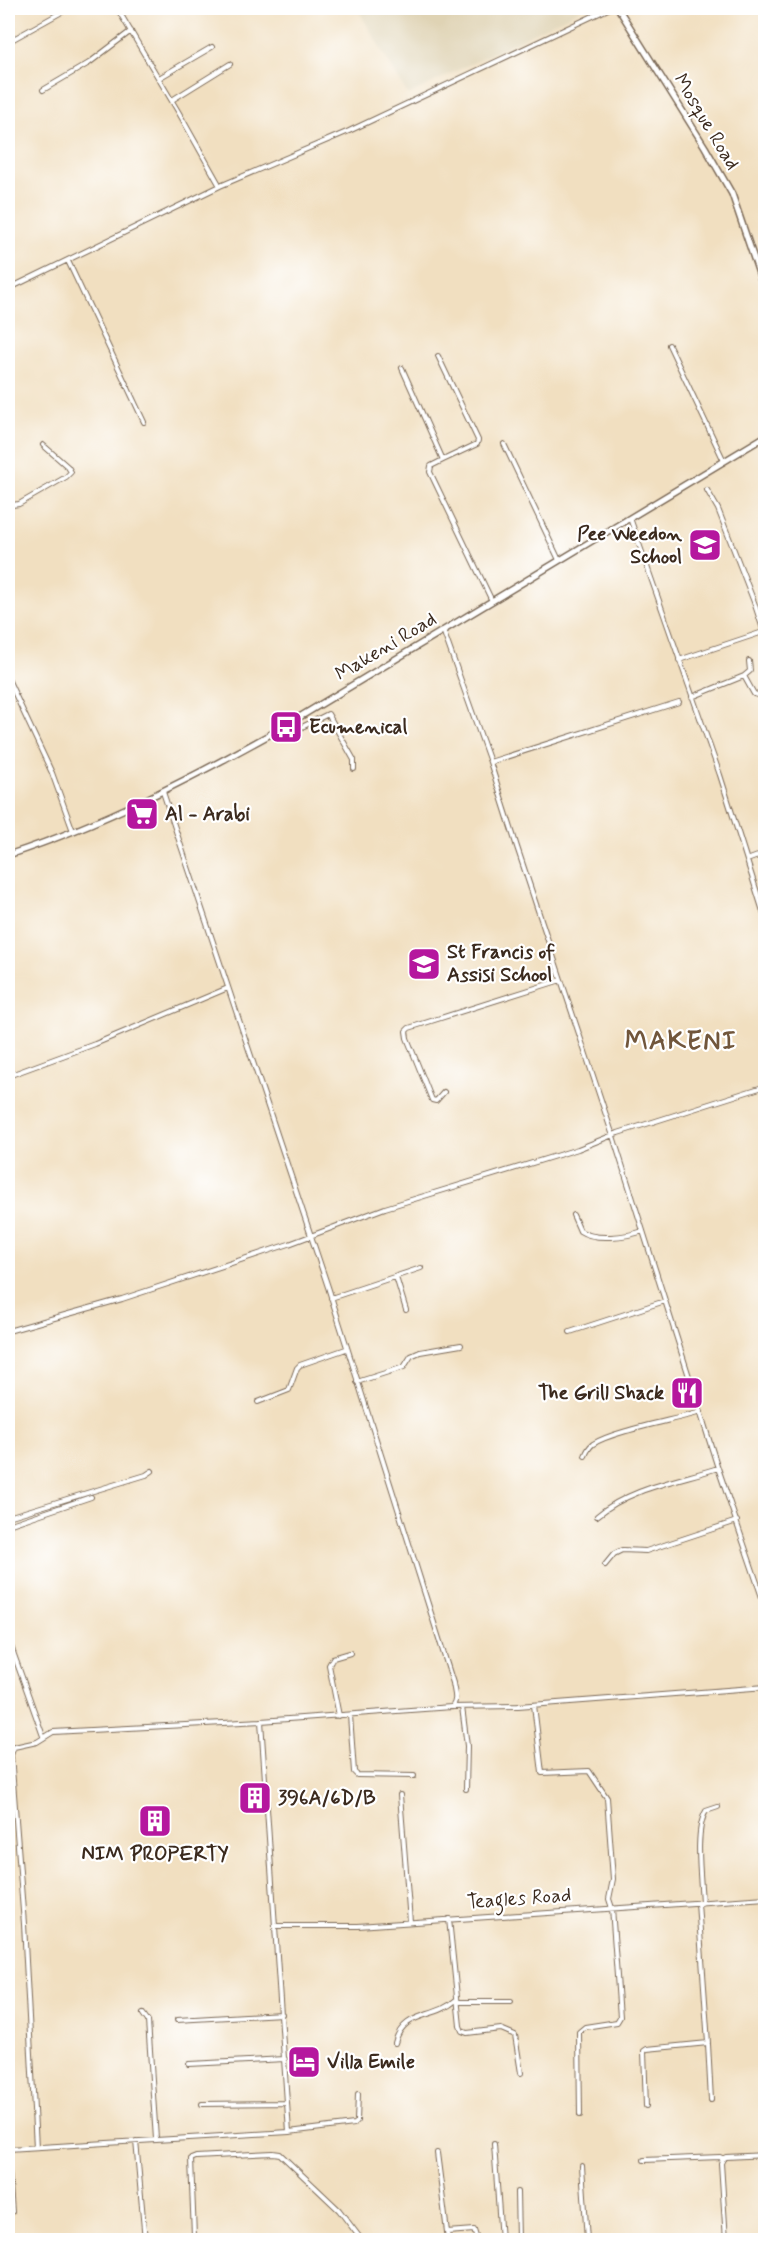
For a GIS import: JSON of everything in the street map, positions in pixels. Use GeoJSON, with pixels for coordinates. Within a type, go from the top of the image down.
{"type":"FeatureCollection","features":[{"type":"Feature","properties":{"kind":"main road","name":"Mosque Road"},"geometry":{"type":"LineString","coordinates":[[618,8],[732,194],[765,291]]}},
{"type":"Feature","properties":{"kind":"main road","name":"Makeni Road"},"geometry":{"type":"LineString","coordinates":[[8,855],[74,832],[217,765],[765,436]]}},
{"type":"Feature","properties":{"kind":"street"},"geometry":{"type":"LineString","coordinates":[[8,42],[69,8]]}},
{"type":"Feature","properties":{"kind":"street"},"geometry":{"type":"LineString","coordinates":[[117,8],[220,186]]}},
{"type":"Feature","properties":{"kind":"street"},"geometry":{"type":"LineString","coordinates":[[8,289],[220,186],[349,131],[610,8]]}},
{"type":"Feature","properties":{"kind":"street"},"geometry":{"type":"LineString","coordinates":[[43,90],[89,63],[131,31]]}},
{"type":"Feature","properties":{"kind":"street"},"geometry":{"type":"LineString","coordinates":[[159,78],[212,47]]}},
{"type":"Feature","properties":{"kind":"street"},"geometry":{"type":"LineString","coordinates":[[172,100],[230,64]]}},
{"type":"Feature","properties":{"kind":"street"},"geometry":{"type":"LineString","coordinates":[[68,261],[144,422]]}},
{"type":"Feature","properties":{"kind":"street"},"geometry":{"type":"LineString","coordinates":[[669,345],[724,461]]}},
{"type":"Feature","properties":{"kind":"street"},"geometry":{"type":"LineString","coordinates":[[438,356],[478,440],[477,444],[472,447],[431,466],[430,472],[492,601]]}},
{"type":"Feature","properties":{"kind":"street"},"geometry":{"type":"LineString","coordinates":[[402,368],[443,460]]}},
{"type":"Feature","properties":{"kind":"street"},"geometry":{"type":"LineString","coordinates":[[504,444],[559,560]]}},
{"type":"Feature","properties":{"kind":"street"},"geometry":{"type":"LineString","coordinates":[[8,496],[12,505],[19,504],[66,477],[70,472],[68,467],[43,445]]}},
{"type":"Feature","properties":{"kind":"street"},"geometry":{"type":"LineString","coordinates":[[678,660],[765,632],[718,509],[707,490]]}},
{"type":"Feature","properties":{"kind":"street"},"geometry":{"type":"LineString","coordinates":[[630,517],[747,860],[765,921]]}},
{"type":"Feature","properties":{"kind":"street"},"geometry":{"type":"LineString","coordinates":[[442,630],[490,762],[765,1609]]}},
{"type":"Feature","properties":{"kind":"street"},"geometry":{"type":"LineString","coordinates":[[692,697],[744,676],[750,671],[749,661]]}},
{"type":"Feature","properties":{"kind":"street"},"geometry":{"type":"LineString","coordinates":[[744,676],[754,694],[765,697]]}},
{"type":"Feature","properties":{"kind":"street"},"geometry":{"type":"LineString","coordinates":[[8,679],[52,773],[74,832]]}},
{"type":"Feature","properties":{"kind":"street"},"geometry":{"type":"LineString","coordinates":[[490,762],[679,702]]}},
{"type":"Feature","properties":{"kind":"street"},"geometry":{"type":"LineString","coordinates":[[288,724],[292,732],[328,714],[354,760],[354,769]]}},
{"type":"Feature","properties":{"kind":"street"},"geometry":{"type":"LineString","coordinates":[[163,792],[311,1236],[453,1683],[455,1703],[451,1707]]}},
{"type":"Feature","properties":{"kind":"street"},"geometry":{"type":"LineString","coordinates":[[747,860],[765,853]]}},
{"type":"Feature","properties":{"kind":"street"},"geometry":{"type":"LineString","coordinates":[[444,1092],[436,1101],[432,1100],[407,1038],[406,1031],[409,1028],[561,980]]}},
{"type":"Feature","properties":{"kind":"street"},"geometry":{"type":"LineString","coordinates":[[8,1076],[95,1044],[228,988]]}},
{"type":"Feature","properties":{"kind":"street"},"geometry":{"type":"LineString","coordinates":[[8,1331],[123,1299],[311,1236],[385,1208],[765,1086]]}},
{"type":"Feature","properties":{"kind":"street"},"geometry":{"type":"LineString","coordinates":[[573,1215],[580,1231],[590,1236],[619,1237],[643,1231]]}},
{"type":"Feature","properties":{"kind":"street"},"geometry":{"type":"LineString","coordinates":[[331,1298],[421,1268]]}},
{"type":"Feature","properties":{"kind":"street"},"geometry":{"type":"LineString","coordinates":[[396,1277],[406,1310]]}},
{"type":"Feature","properties":{"kind":"street"},"geometry":{"type":"LineString","coordinates":[[570,1332],[665,1300]]}},
{"type":"Feature","properties":{"kind":"street"},"geometry":{"type":"LineString","coordinates":[[357,1382],[404,1367],[411,1356],[420,1352],[461,1345]]}},
{"type":"Feature","properties":{"kind":"street"},"geometry":{"type":"LineString","coordinates":[[258,1402],[289,1390],[300,1365],[346,1349]]}},
{"type":"Feature","properties":{"kind":"street"},"geometry":{"type":"LineString","coordinates":[[585,1456],[588,1449],[599,1441],[701,1412]]}},
{"type":"Feature","properties":{"kind":"street"},"geometry":{"type":"LineString","coordinates":[[597,1516],[612,1505],[648,1490],[718,1468]]}},
{"type":"Feature","properties":{"kind":"street"},"geometry":{"type":"LineString","coordinates":[[8,1517],[146,1475],[152,1471]]}},
{"type":"Feature","properties":{"kind":"street"},"geometry":{"type":"LineString","coordinates":[[8,1525],[90,1497]]}},
{"type":"Feature","properties":{"kind":"street"},"geometry":{"type":"LineString","coordinates":[[606,1565],[614,1554],[622,1550],[646,1551],[737,1521]]}},
{"type":"Feature","properties":{"kind":"street"},"geometry":{"type":"LineString","coordinates":[[8,1638],[44,1737]]}},
{"type":"Feature","properties":{"kind":"street"},"geometry":{"type":"LineString","coordinates":[[339,1716],[329,1665],[333,1658],[350,1653]]}},
{"type":"Feature","properties":{"kind":"street"},"geometry":{"type":"LineString","coordinates":[[36,2147],[24,1924],[11,1755],[15,1747],[37,1742],[53,1732],[261,1721],[451,1707],[534,1705],[765,1687]]}},
{"type":"Feature","properties":{"kind":"street"},"geometry":{"type":"LineString","coordinates":[[534,1705],[542,1773],[589,1770],[607,1798],[613,1880],[609,1899],[612,1908],[620,2017],[617,2022],[585,2027],[579,2032],[580,2115]]}},
{"type":"Feature","properties":{"kind":"street"},"geometry":{"type":"LineString","coordinates":[[462,1707],[467,1746],[466,1789]]}},
{"type":"Feature","properties":{"kind":"street"},"geometry":{"type":"LineString","coordinates":[[350,1715],[354,1772],[357,1775],[414,1776]]}},
{"type":"Feature","properties":{"kind":"street"},"geometry":{"type":"LineString","coordinates":[[261,1721],[289,2132]]}},
{"type":"Feature","properties":{"kind":"street"},"geometry":{"type":"LineString","coordinates":[[400,1795],[410,1922]]}},
{"type":"Feature","properties":{"kind":"street"},"geometry":{"type":"LineString","coordinates":[[711,2100],[700,1903],[700,1855],[702,1818],[706,1811],[718,1807]]}},
{"type":"Feature","properties":{"kind":"street","name":"Teagles Road"},"geometry":{"type":"LineString","coordinates":[[275,1926],[331,1927],[765,1898]]}},
{"type":"Feature","properties":{"kind":"street"},"geometry":{"type":"LineString","coordinates":[[449,1919],[462,2031],[467,2033],[501,2029],[515,2035],[521,2073]]}},
{"type":"Feature","properties":{"kind":"street"},"geometry":{"type":"LineString","coordinates":[[395,2043],[397,2033],[405,2024],[457,2001],[511,2002]]}},
{"type":"Feature","properties":{"kind":"street"},"geometry":{"type":"LineString","coordinates":[[143,2014],[148,2021],[156,2139]]}},
{"type":"Feature","properties":{"kind":"street"},"geometry":{"type":"LineString","coordinates":[[177,2020],[282,2014]]}},
{"type":"Feature","properties":{"kind":"street"},"geometry":{"type":"LineString","coordinates":[[646,2106],[644,2051],[708,2044]]}},
{"type":"Feature","properties":{"kind":"street"},"geometry":{"type":"LineString","coordinates":[[189,2064],[285,2059]]}},
{"type":"Feature","properties":{"kind":"street"},"geometry":{"type":"LineString","coordinates":[[8,2149],[289,2132],[354,2124],[357,2121],[358,2094]]}},
{"type":"Feature","properties":{"kind":"street"},"geometry":{"type":"LineString","coordinates":[[202,2104],[287,2103]]}},
{"type":"Feature","properties":{"kind":"street"},"geometry":{"type":"LineString","coordinates":[[136,2141],[145,2241]]}},
{"type":"Feature","properties":{"kind":"street"},"geometry":{"type":"LineString","coordinates":[[494,2144],[501,2241]]}},
{"type":"Feature","properties":{"kind":"street"},"geometry":{"type":"LineString","coordinates":[[437,2153],[448,2241]]}},
{"type":"Feature","properties":{"kind":"street"},"geometry":{"type":"LineString","coordinates":[[280,2154],[334,2205],[361,2240],[197,2240],[194,2236],[191,2159],[280,2154]]}},
{"type":"Feature","properties":{"kind":"street"},"geometry":{"type":"LineString","coordinates":[[644,2160],[720,2157],[723,2159],[765,2155]]}},
{"type":"Feature","properties":{"kind":"street"},"geometry":{"type":"LineString","coordinates":[[8,2157],[12,2212]]}},
{"type":"Feature","properties":{"kind":"street"},"geometry":{"type":"LineString","coordinates":[[723,2159],[721,2163],[726,2241]]}},
{"type":"Feature","properties":{"kind":"street"},"geometry":{"type":"LineString","coordinates":[[582,2166],[587,2241]]}},
{"type":"Feature","properties":{"kind":"street"},"geometry":{"type":"LineString","coordinates":[[517,2192],[518,2241]]}},
{"type":"Feature","properties":{"kind":"street"},"geometry":{"type":"LineString","coordinates":[[447,2232],[474,2230],[477,2241]]}},
{"type":"Feature","properties":{"kind":"shaded area"},"geometry":{"type":"Polygon","coordinates":[[[357,8],[584,8],[408,95],[357,8]]]}},
{"type":"Feature","properties":{"kind":"place","name":"Pee Weedon School"},"geometry":{"type":"Point","coordinates":[705,545]}},
{"type":"Feature","properties":{"kind":"place","name":"Ecumenical"},"geometry":{"type":"Point","coordinates":[286,727]}},
{"type":"Feature","properties":{"kind":"place","name":"Al - Arabi"},"geometry":{"type":"Point","coordinates":[142,814]}},
{"type":"Feature","properties":{"kind":"place","name":"St Francis of Assisi School"},"geometry":{"type":"Point","coordinates":[424,964]}},
{"type":"Feature","properties":{"kind":"place","name":"The Grill Shack"},"geometry":{"type":"Point","coordinates":[687,1393]}},
{"type":"Feature","properties":{"kind":"place","name":"396A/6D/B"},"geometry":{"type":"Point","coordinates":[255,1798]}},
{"type":"Feature","properties":{"kind":"place","name":"NIM PROPERTY"},"geometry":{"type":"Point","coordinates":[155,1821]}},
{"type":"Feature","properties":{"kind":"place","name":"Villa Emile"},"geometry":{"type":"Point","coordinates":[304,2062]}},
{"type":"Feature","properties":{"kind":"district","name":"MAKENI"},"geometry":{"type":"Point","coordinates":[681,1042]}}]}
